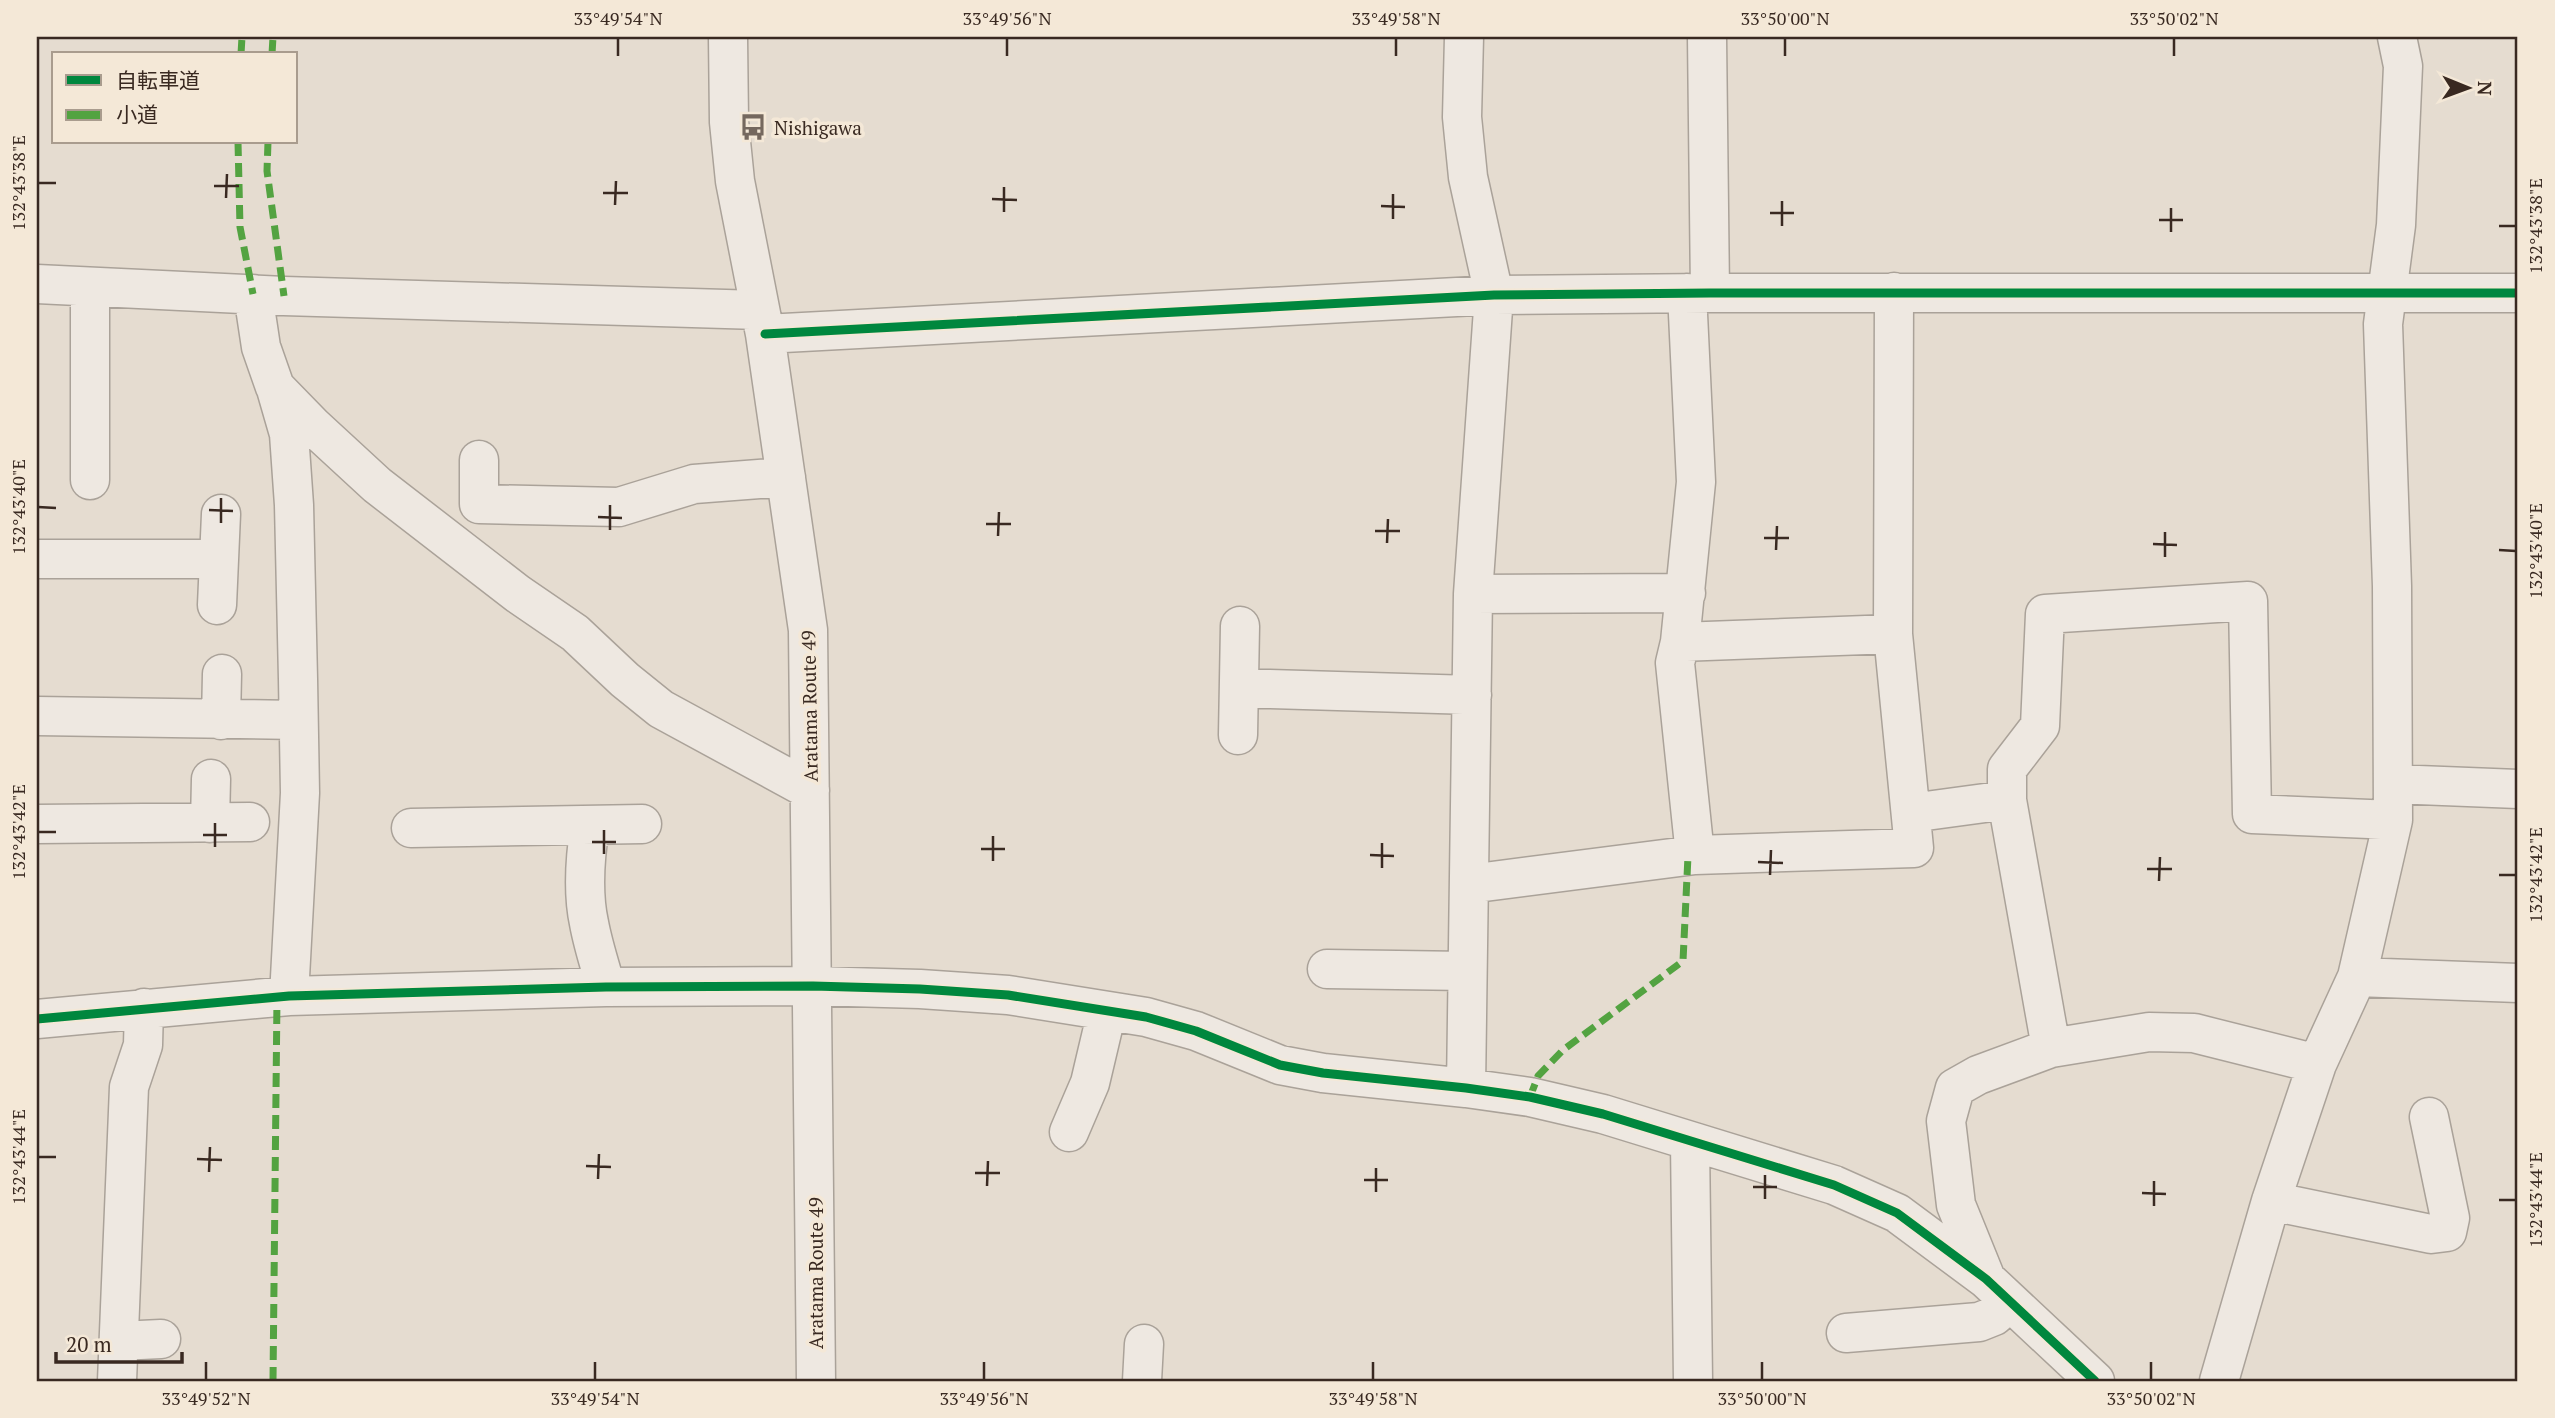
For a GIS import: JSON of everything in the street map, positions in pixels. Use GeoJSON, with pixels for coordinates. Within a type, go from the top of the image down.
{"type":"FeatureCollection","features":[{"type":"Feature","properties":{"kind":"street","name":"Aratama Route 49"},"geometry":{"type":"LineString","coordinates":[[728,37],[729,122],[735,181],[762,322],[808,630],[816,1381]]}},
{"type":"Feature","properties":{"kind":"street"},"geometry":{"type":"LineString","coordinates":[[1464,37],[1462,117],[1468,177],[1494,295],[1473,594],[1466,1088]]}},
{"type":"Feature","properties":{"kind":"street"},"geometry":{"type":"LineString","coordinates":[[1695,855],[1675,663],[1681,642],[1696,482],[1707,37]]}},
{"type":"Feature","properties":{"kind":"street"},"geometry":{"type":"LineString","coordinates":[[2219,1381],[2272,1201],[2317,1064],[2357,977],[2393,802],[2392,586],[2383,324],[2396,225],[2403,66],[2397,37]]}},
{"type":"Feature","properties":{"kind":"street"},"geometry":{"type":"LineString","coordinates":[[37,284],[762,322],[1494,295],[1894,292],[2518,293]]}},
{"type":"Feature","properties":{"kind":"street"},"geometry":{"type":"LineString","coordinates":[[90,287],[90,480]]}},
{"type":"Feature","properties":{"kind":"street"},"geometry":{"type":"LineString","coordinates":[[1469,884],[1695,855],[1914,848],[1894,634],[1894,292]]}},
{"type":"Feature","properties":{"kind":"street"},"geometry":{"type":"LineString","coordinates":[[253,294],[261,347],[289,434],[293,493],[300,793],[289,996]]}},
{"type":"Feature","properties":{"kind":"street"},"geometry":{"type":"LineString","coordinates":[[275,387],[377,485],[518,594],[575,633],[625,680],[661,709],[810,790]]}},
{"type":"Feature","properties":{"kind":"street"},"geometry":{"type":"LineString","coordinates":[[479,460],[479,504],[619,507],[694,484],[786,477]]}},
{"type":"Feature","properties":{"kind":"street"},"geometry":{"type":"LineString","coordinates":[[217,605],[221,514]]}},
{"type":"Feature","properties":{"kind":"street"},"geometry":{"type":"LineString","coordinates":[[37,559],[219,559]]}},
{"type":"Feature","properties":{"kind":"street"},"geometry":{"type":"LineString","coordinates":[[1473,594],[1686,593]]}},
{"type":"Feature","properties":{"kind":"street"},"geometry":{"type":"LineString","coordinates":[[2051,1048],[2007,800],[2007,769],[2040,726],[2045,614],[2248,601],[2252,814],[2518,789]]}},
{"type":"Feature","properties":{"kind":"street"},"geometry":{"type":"LineString","coordinates":[[1238,735],[1240,626]]}},
{"type":"Feature","properties":{"kind":"street"},"geometry":{"type":"LineString","coordinates":[[1681,642],[1894,634]]}},
{"type":"Feature","properties":{"kind":"street"},"geometry":{"type":"LineString","coordinates":[[221,720],[222,674]]}},
{"type":"Feature","properties":{"kind":"street"},"geometry":{"type":"LineString","coordinates":[[1239,688],[1472,695]]}},
{"type":"Feature","properties":{"kind":"street"},"geometry":{"type":"LineString","coordinates":[[37,716],[298,720]]}},
{"type":"Feature","properties":{"kind":"street"},"geometry":{"type":"LineString","coordinates":[[210,823],[211,779]]}},
{"type":"Feature","properties":{"kind":"street"},"geometry":{"type":"LineString","coordinates":[[1911,813],[2007,800]]}},
{"type":"Feature","properties":{"kind":"street"},"geometry":{"type":"LineString","coordinates":[[37,824],[250,822]]}},
{"type":"Feature","properties":{"kind":"street"},"geometry":{"type":"LineString","coordinates":[[411,828],[642,824]]}},
{"type":"Feature","properties":{"kind":"street"},"geometry":{"type":"LineString","coordinates":[[590,825],[585,860],[588,922],[606,987]]}},
{"type":"Feature","properties":{"kind":"street"},"geometry":{"type":"LineString","coordinates":[[1328,970],[1468,971]]}},
{"type":"Feature","properties":{"kind":"street"},"geometry":{"type":"LineString","coordinates":[[2357,977],[2518,983]]}},
{"type":"Feature","properties":{"kind":"street"},"geometry":{"type":"LineString","coordinates":[[37,1018],[289,996],[606,987],[813,986],[1008,995],[1146,1017],[1196,1031],[1280,1065],[1323,1073],[1530,1097],[1603,1114],[1834,1185],[1897,1213],[1998,1290],[2095,1381]]}},
{"type":"Feature","properties":{"kind":"street"},"geometry":{"type":"LineString","coordinates":[[117,1381],[129,1087],[143,1045],[144,1008]]}},
{"type":"Feature","properties":{"kind":"street"},"geometry":{"type":"LineString","coordinates":[[1069,1132],[1090,1083],[1107,1011]]}},
{"type":"Feature","properties":{"kind":"street"},"geometry":{"type":"LineString","coordinates":[[1846,1333],[1979,1322],[1994,1316],[1998,1290],[1956,1205],[1946,1121],[1955,1088],[1978,1075],[2051,1048],[2149,1032],[2194,1032],[2317,1064]]}},
{"type":"Feature","properties":{"kind":"street"},"geometry":{"type":"LineString","coordinates":[[2272,1201],[2431,1234],[2447,1231],[2450,1217],[2429,1117]]}},
{"type":"Feature","properties":{"kind":"street"},"geometry":{"type":"LineString","coordinates":[[1690,1142],[1693,1381]]}},
{"type":"Feature","properties":{"kind":"street"},"geometry":{"type":"LineString","coordinates":[[119,1341],[161,1339]]}},
{"type":"Feature","properties":{"kind":"marked path"},"geometry":{"type":"LineString","coordinates":[[241,52],[242,37]]}},
{"type":"Feature","properties":{"kind":"marked path"},"geometry":{"type":"LineString","coordinates":[[272,52],[273,37]]}},
{"type":"Feature","properties":{"kind":"marked path"},"geometry":{"type":"LineString","coordinates":[[238,144],[240,227],[253,294]]}},
{"type":"Feature","properties":{"kind":"marked path"},"geometry":{"type":"LineString","coordinates":[[268,144],[267,171],[284,296]]}},
{"type":"Feature","properties":{"kind":"marked path"},"geometry":{"type":"LineString","coordinates":[[1530,1097],[1538,1076],[1563,1050],[1683,961],[1688,856]]}},
{"type":"Feature","properties":{"kind":"marked path"},"geometry":{"type":"LineString","coordinates":[[273,1381],[277,997]]}},
{"type":"Feature","properties":{"kind":"cycle path"},"geometry":{"type":"LineString","coordinates":[[765,334],[1494,295],[2518,293]]}},
{"type":"Feature","properties":{"kind":"cycle path"},"geometry":{"type":"LineString","coordinates":[[37,1019],[289,996],[606,987],[813,986],[1008,995],[1146,1017],[1196,1031],[1280,1065],[1323,1073],[1530,1097],[1603,1114],[1834,1185],[1897,1213],[1986,1279],[2095,1381]]}},
{"type":"Feature","properties":{"kind":"place","name":"Nishigawa"},"geometry":{"type":"Point","coordinates":[753,127]}}]}
